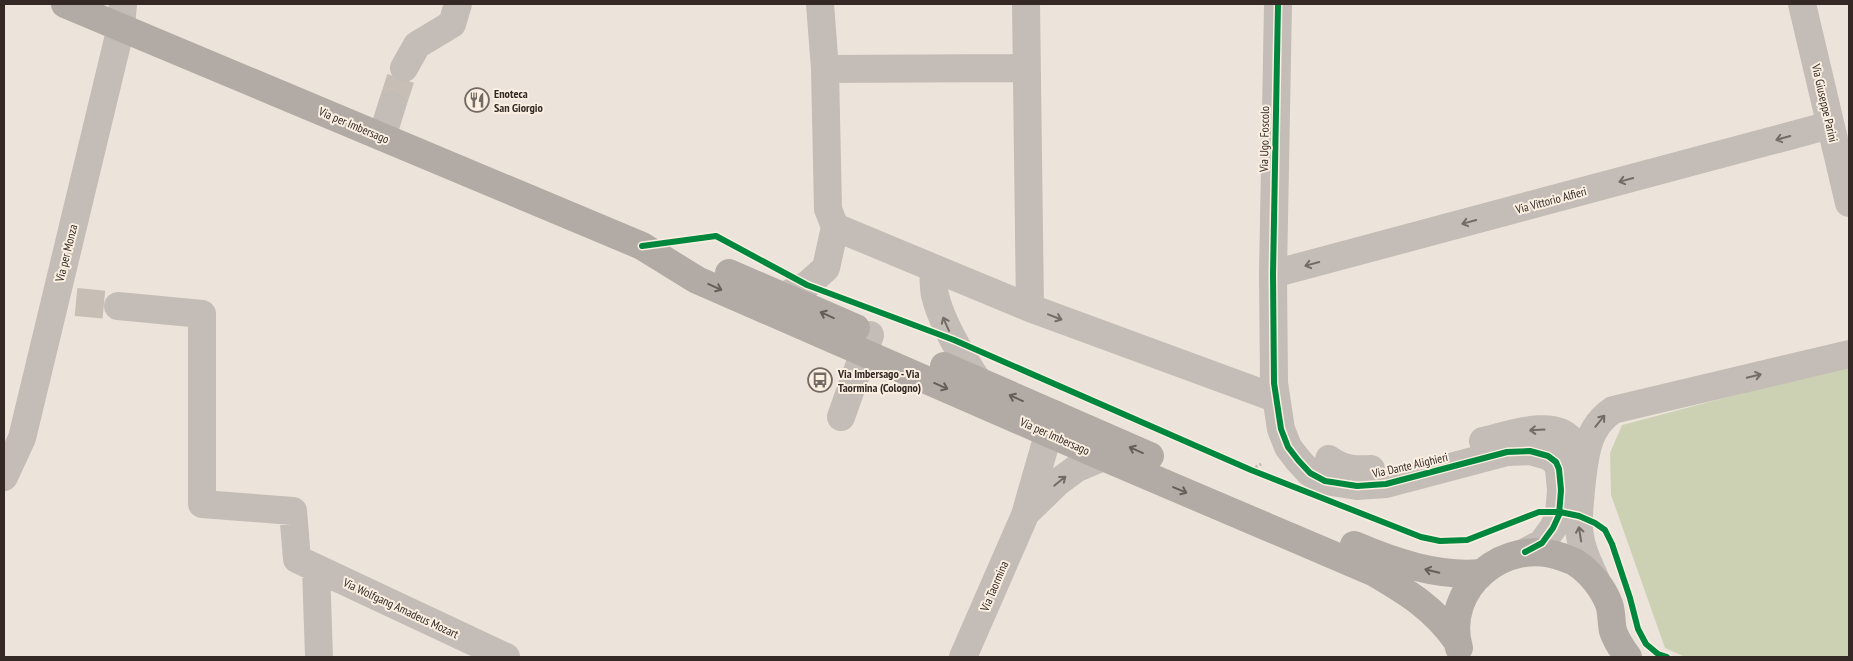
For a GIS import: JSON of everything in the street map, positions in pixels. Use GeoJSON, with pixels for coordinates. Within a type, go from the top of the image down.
{"type":"FeatureCollection","features":[{"type":"Feature","properties":{"kind":"main road","name":"Via per Imbersago"},"geometry":{"type":"LineString","coordinates":[[65,4],[122,15],[382,137],[642,246],[697,280],[867,343],[978,381],[1103,457],[1373,572],[1406,591],[1429,608],[1444,623],[1459,649]]}},
{"type":"Feature","properties":{"kind":"main road","name":"Via per Imbersago"},"geometry":{"type":"LineString","coordinates":[[642,246],[700,260],[784,296],[867,343],[1051,424],[1378,556],[1441,573],[1481,573]]}},
{"type":"Feature","properties":{"kind":"main road","name":"Via per Imbersago"},"geometry":{"type":"LineString","coordinates":[[1459,649],[1457,616],[1466,592],[1481,573],[1501,559],[1524,552],[1549,552],[1575,562],[1596,580],[1609,604],[1613,631],[1609,657]]}},
{"type":"Feature","properties":{"kind":"main road","name":"Via per Imbersago"},"geometry":{"type":"LineString","coordinates":[[1613,631],[1628,657]]}},
{"type":"Feature","properties":{"kind":"street"},"geometry":{"type":"LineString","coordinates":[[404,68],[417,45],[452,24],[458,4]]}},
{"type":"Feature","properties":{"kind":"street"},"geometry":{"type":"LineString","coordinates":[[784,296],[807,285],[826,268],[835,227],[828,209],[825,69],[820,4]]}},
{"type":"Feature","properties":{"kind":"street"},"geometry":{"type":"LineString","coordinates":[[1026,4],[1030,308]]}},
{"type":"Feature","properties":{"kind":"street","name":"Via Ugo Foscolo"},"geometry":{"type":"LineString","coordinates":[[1273,274],[1278,4]]}},
{"type":"Feature","properties":{"kind":"street","name":"Via Giuseppe Parini"},"geometry":{"type":"LineString","coordinates":[[1802,4],[1849,203]]}},
{"type":"Feature","properties":{"kind":"street","name":"Via per Monza"},"geometry":{"type":"LineString","coordinates":[[4,477],[22,438],[65,301],[122,15]]}},
{"type":"Feature","properties":{"kind":"street"},"geometry":{"type":"LineString","coordinates":[[825,69],[1026,68]]}},
{"type":"Feature","properties":{"kind":"street"},"geometry":{"type":"LineString","coordinates":[[382,137],[392,105]]}},
{"type":"Feature","properties":{"kind":"street","name":"Via Vittorio Alfieri"},"geometry":{"type":"LineString","coordinates":[[1273,274],[1830,125]]}},
{"type":"Feature","properties":{"kind":"street"},"geometry":{"type":"LineString","coordinates":[[835,227],[1030,308],[1275,398]]}},
{"type":"Feature","properties":{"kind":"street"},"geometry":{"type":"LineString","coordinates":[[933,268],[935,296],[946,324],[960,353],[978,381]]}},
{"type":"Feature","properties":{"kind":"street","name":"Via Dante Alighieri"},"geometry":{"type":"LineString","coordinates":[[1273,274],[1275,398],[1281,429],[1288,447],[1298,460],[1310,473],[1325,481],[1357,486],[1386,484],[1506,452],[1530,451],[1544,454],[1556,462],[1558,469],[1561,490],[1559,516],[1553,528],[1542,542],[1524,552]]}},
{"type":"Feature","properties":{"kind":"street"},"geometry":{"type":"LineString","coordinates":[[118,306],[202,314],[202,504],[293,511],[306,563],[319,657]]}},
{"type":"Feature","properties":{"kind":"street"},"geometry":{"type":"LineString","coordinates":[[841,417],[867,343]]}},
{"type":"Feature","properties":{"kind":"street"},"geometry":{"type":"LineString","coordinates":[[1596,580],[1582,549],[1579,532],[1584,466],[1588,445],[1594,429],[1602,417],[1613,410],[1849,354]]}},
{"type":"Feature","properties":{"kind":"street","name":"Via Taormina"},"geometry":{"type":"LineString","coordinates":[[963,657],[1025,514],[1051,424]]}},
{"type":"Feature","properties":{"kind":"street","name":"Via Dante Alighieri"},"geometry":{"type":"LineString","coordinates":[[1343,484],[1336,474],[1327,449],[1336,464],[1349,469],[1376,468],[1533,429],[1557,432],[1571,440],[1584,466]]}},
{"type":"Feature","properties":{"kind":"street","name":"Via Taormina"},"geometry":{"type":"LineString","coordinates":[[1025,514],[1058,482],[1077,468],[1103,457]]}},
{"type":"Feature","properties":{"kind":"street","name":"Via Wolfgang Amadeus Mozart"},"geometry":{"type":"LineString","coordinates":[[306,563],[506,657]]}},
{"type":"Feature","properties":{"kind":"path"},"geometry":{"type":"LineString","coordinates":[[1242,466],[1260,474]]}},
{"type":"Feature","properties":{"kind":"green space"},"geometry":{"type":"Polygon","coordinates":[[[1849,365],[1849,657],[1685,657],[1665,648],[1611,495],[1610,453],[1622,425],[1849,365]]]}},
{"type":"Feature","properties":{"kind":"tunnel"},"geometry":{"type":"LineString","coordinates":[[392,105],[404,68]]}},
{"type":"Feature","properties":{"kind":"tunnel"},"geometry":{"type":"LineString","coordinates":[[76,302],[118,306]]}},
{"type":"Feature","properties":{"kind":"cycle path"},"geometry":{"type":"LineString","coordinates":[[1278,4],[1273,274],[1274,383],[1281,429],[1288,447],[1310,473],[1325,481],[1357,486],[1386,484],[1507,452],[1530,451],[1548,456],[1556,462],[1559,469],[1561,490],[1559,515],[1553,528],[1542,543],[1525,552]]}},
{"type":"Feature","properties":{"kind":"cycle path"},"geometry":{"type":"LineString","coordinates":[[642,246],[716,236],[807,285],[954,340],[1251,470],[1421,537],[1440,541],[1467,540],[1539,512],[1560,512],[1579,516],[1605,530],[1612,544],[1638,629],[1646,644],[1658,654],[1667,657]]}},
{"type":"Feature","properties":{"kind":"place","name":"Enoteca San Giorgio"},"geometry":{"type":"Point","coordinates":[477,100]}},
{"type":"Feature","properties":{"kind":"place","name":"Via Imbersago - Via Taormina (Cologno)"},"geometry":{"type":"Point","coordinates":[820,380]}}]}
